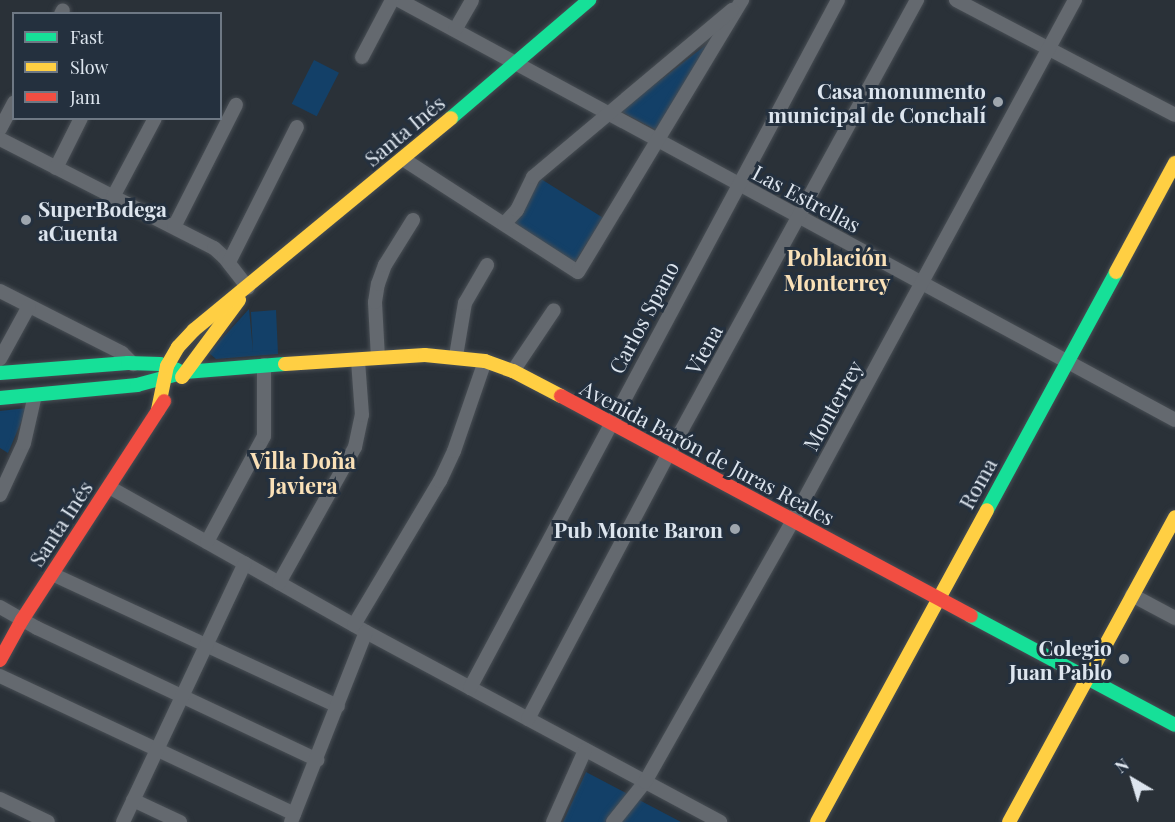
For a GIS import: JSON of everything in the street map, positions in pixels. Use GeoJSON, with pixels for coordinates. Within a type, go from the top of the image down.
{"type":"FeatureCollection","features":[{"type":"Feature","properties":{"kind":"street"},"geometry":{"type":"LineString","coordinates":[[362,57],[392,0]]}},
{"type":"Feature","properties":{"kind":"street","name":"Las Estrellas"},"geometry":{"type":"LineString","coordinates":[[399,0],[1175,420]]}},
{"type":"Feature","properties":{"kind":"street"},"geometry":{"type":"LineString","coordinates":[[455,30],[472,0]]}},
{"type":"Feature","properties":{"kind":"street","name":"Santa Inés"},"geometry":{"type":"LineString","coordinates":[[158,410],[166,366],[178,347],[199,325],[247,289],[403,159],[589,0]]}},
{"type":"Feature","properties":{"kind":"street","name":"Carlos Spano"},"geometry":{"type":"LineString","coordinates":[[470,688],[838,0]]}},
{"type":"Feature","properties":{"kind":"street","name":"Viena"},"geometry":{"type":"LineString","coordinates":[[528,719],[668,455],[917,0]]}},
{"type":"Feature","properties":{"kind":"street"},"geometry":{"type":"LineString","coordinates":[[956,0],[1175,115]]}},
{"type":"Feature","properties":{"kind":"street","name":"Monterrey"},"geometry":{"type":"LineString","coordinates":[[613,822],[645,782],[792,522],[1075,0]]}},
{"type":"Feature","properties":{"kind":"street"},"geometry":{"type":"LineString","coordinates":[[504,224],[517,210],[533,177],[740,1]]}},
{"type":"Feature","properties":{"kind":"street"},"geometry":{"type":"LineString","coordinates":[[403,159],[578,272],[658,142],[740,1]]}},
{"type":"Feature","properties":{"kind":"street"},"geometry":{"type":"LineString","coordinates":[[174,227],[236,105]]}},
{"type":"Feature","properties":{"kind":"street"},"geometry":{"type":"LineString","coordinates":[[0,129],[12,107]]}},
{"type":"Feature","properties":{"kind":"street"},"geometry":{"type":"LineString","coordinates":[[56,168],[80,120]]}},
{"type":"Feature","properties":{"kind":"street"},"geometry":{"type":"LineString","coordinates":[[114,197],[154,120]]}},
{"type":"Feature","properties":{"kind":"street"},"geometry":{"type":"LineString","coordinates":[[228,262],[297,127]]}},
{"type":"Feature","properties":{"kind":"street"},"geometry":{"type":"LineString","coordinates":[[0,139],[214,248],[228,262],[247,289]]}},
{"type":"Feature","properties":{"kind":"street","name":"Roma"},"geometry":{"type":"LineString","coordinates":[[817,822],[1175,163]]}},
{"type":"Feature","properties":{"kind":"street"},"geometry":{"type":"LineString","coordinates":[[378,358],[375,302],[378,284],[385,265],[413,220]]}},
{"type":"Feature","properties":{"kind":"street"},"geometry":{"type":"LineString","coordinates":[[456,356],[465,303],[487,265]]}},
{"type":"Feature","properties":{"kind":"street","name":"Santa Inés"},"geometry":{"type":"LineString","coordinates":[[0,660],[22,620],[158,410],[247,289]]}},
{"type":"Feature","properties":{"kind":"street"},"geometry":{"type":"LineString","coordinates":[[0,291],[122,353],[133,364]]}},
{"type":"Feature","properties":{"kind":"street"},"geometry":{"type":"LineString","coordinates":[[0,359],[29,306]]}},
{"type":"Feature","properties":{"kind":"street"},"geometry":{"type":"LineString","coordinates":[[513,371],[554,309]]}},
{"type":"Feature","properties":{"kind":"street","name":"Avenida Barón de Juras Reales"},"geometry":{"type":"LineString","coordinates":[[0,398],[137,385],[163,380],[185,372],[264,365],[456,356],[484,361],[513,371],[1175,725]]}},
{"type":"Feature","properties":{"kind":"street"},"geometry":{"type":"LineString","coordinates":[[279,583],[355,447],[362,415],[358,360]]}},
{"type":"Feature","properties":{"kind":"street"},"geometry":{"type":"LineString","coordinates":[[0,676],[157,750],[293,818],[338,706],[360,628],[454,451],[484,361]]}},
{"type":"Feature","properties":{"kind":"street","name":"Avenida Barón de Juras Reales"},"geometry":{"type":"LineString","coordinates":[[0,374],[133,364],[166,366],[185,372]]}},
{"type":"Feature","properties":{"kind":"street"},"geometry":{"type":"LineString","coordinates":[[207,542],[264,436],[264,365]]}},
{"type":"Feature","properties":{"kind":"street"},"geometry":{"type":"LineString","coordinates":[[0,495],[24,443],[35,395]]}},
{"type":"Feature","properties":{"kind":"street"},"geometry":{"type":"LineString","coordinates":[[109,487],[360,628],[715,821]]}},
{"type":"Feature","properties":{"kind":"street"},"geometry":{"type":"LineString","coordinates":[[1009,822],[1175,518]]}},
{"type":"Feature","properties":{"kind":"street"},"geometry":{"type":"LineString","coordinates":[[123,822],[245,564]]}},
{"type":"Feature","properties":{"kind":"street"},"geometry":{"type":"LineString","coordinates":[[52,573],[338,706]]}},
{"type":"Feature","properties":{"kind":"street"},"geometry":{"type":"LineString","coordinates":[[1132,596],[1175,618]]}},
{"type":"Feature","properties":{"kind":"street"},"geometry":{"type":"LineString","coordinates":[[0,607],[22,620],[317,760]]}},
{"type":"Feature","properties":{"kind":"street"},"geometry":{"type":"LineString","coordinates":[[553,822],[585,750]]}},
{"type":"Feature","properties":{"kind":"street"},"geometry":{"type":"LineString","coordinates":[[0,799],[48,822]]}},
{"type":"Feature","properties":{"kind":"street"},"geometry":{"type":"LineString","coordinates":[[134,800],[180,822]]}},
{"type":"Feature","properties":{"kind":"shaded area"},"geometry":{"type":"Polygon","coordinates":[[[719,35],[662,133],[620,111],[719,35]]]}},
{"type":"Feature","properties":{"kind":"shaded area"},"geometry":{"type":"Polygon","coordinates":[[[314,60],[339,73],[317,116],[292,104],[314,60]]]}},
{"type":"Feature","properties":{"kind":"shaded area"},"geometry":{"type":"Polygon","coordinates":[[[541,179],[603,218],[573,266],[511,227],[541,179]]]}},
{"type":"Feature","properties":{"kind":"shaded area"},"geometry":{"type":"Polygon","coordinates":[[[249,309],[253,352],[251,312],[276,310],[278,354],[216,359],[209,353],[249,309]]]}},
{"type":"Feature","properties":{"kind":"shaded area"},"geometry":{"type":"Polygon","coordinates":[[[27,408],[8,453],[0,448],[0,411],[27,408]]]}},
{"type":"Feature","properties":{"kind":"shaded area"},"geometry":{"type":"Polygon","coordinates":[[[586,772],[681,822],[563,822],[586,772]]]}},
{"type":"Feature","properties":{"kind":"traffic: fast"},"geometry":{"type":"LineString","coordinates":[[451,118],[589,0]]}},
{"type":"Feature","properties":{"kind":"traffic: fast"},"geometry":{"type":"LineString","coordinates":[[987,510],[1116,272]]}},
{"type":"Feature","properties":{"kind":"traffic: fast"},"geometry":{"type":"LineString","coordinates":[[0,373],[128,363],[160,364],[177,370]]}},
{"type":"Feature","properties":{"kind":"traffic: fast"},"geometry":{"type":"LineString","coordinates":[[0,398],[137,385],[185,372],[285,364]]}},
{"type":"Feature","properties":{"kind":"traffic: fast"},"geometry":{"type":"LineString","coordinates":[[971,616],[1175,725]]}},
{"type":"Feature","properties":{"kind":"traffic: slow"},"geometry":{"type":"LineString","coordinates":[[158,410],[167,366],[178,347],[194,330],[451,118]]}},
{"type":"Feature","properties":{"kind":"traffic: slow"},"geometry":{"type":"LineString","coordinates":[[1116,272],[1175,163]]}},
{"type":"Feature","properties":{"kind":"traffic: slow"},"geometry":{"type":"LineString","coordinates":[[182,377],[239,300]]}},
{"type":"Feature","properties":{"kind":"traffic: slow"},"geometry":{"type":"LineString","coordinates":[[285,364],[425,355],[485,361],[513,371],[561,396]]}},
{"type":"Feature","properties":{"kind":"traffic: slow"},"geometry":{"type":"LineString","coordinates":[[817,822],[987,510]]}},
{"type":"Feature","properties":{"kind":"traffic: slow"},"geometry":{"type":"LineString","coordinates":[[1009,822],[1175,517]]}},
{"type":"Feature","properties":{"kind":"traffic: jam"},"geometry":{"type":"LineString","coordinates":[[561,396],[971,616]]}},
{"type":"Feature","properties":{"kind":"traffic: jam"},"geometry":{"type":"LineString","coordinates":[[0,660],[22,620],[164,401]]}},
{"type":"Feature","properties":{"kind":"place","name":"Casa monumento municipal de Conchalí"},"geometry":{"type":"Point","coordinates":[998,102]}},
{"type":"Feature","properties":{"kind":"place","name":"SuperBodega aCuenta"},"geometry":{"type":"Point","coordinates":[26,220]}},
{"type":"Feature","properties":{"kind":"place","name":"Pub Monte Baron"},"geometry":{"type":"Point","coordinates":[735,529]}},
{"type":"Feature","properties":{"kind":"place","name":"Colegio Juan Pablo"},"geometry":{"type":"Point","coordinates":[1124,659]}},
{"type":"Feature","properties":{"kind":"district","name":"Población Monterrey"},"geometry":{"type":"Point","coordinates":[837,270]}},
{"type":"Feature","properties":{"kind":"district","name":"Villa Doña Javiera"},"geometry":{"type":"Point","coordinates":[303,473]}}]}
